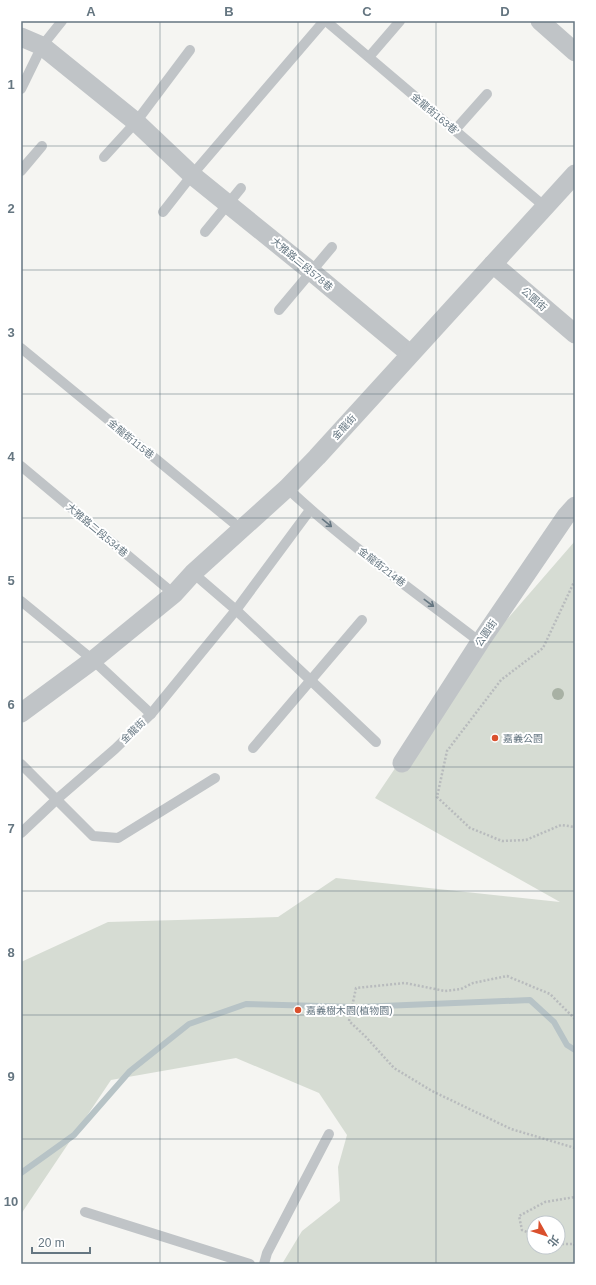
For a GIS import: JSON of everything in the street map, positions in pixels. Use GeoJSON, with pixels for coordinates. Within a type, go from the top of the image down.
{"type":"FeatureCollection","features":[{"type":"Feature","properties":{"kind":"street"},"geometry":{"type":"LineString","coordinates":[[540,21],[575,52]]}},
{"type":"Feature","properties":{"kind":"street","name":"大雅路二段578巷"},"geometry":{"type":"LineString","coordinates":[[21,37],[42,46],[136,122],[192,175],[229,203],[410,354]]}},
{"type":"Feature","properties":{"kind":"street","name":"金龍街"},"geometry":{"type":"LineString","coordinates":[[21,713],[93,660],[174,594],[193,574],[287,488],[493,264],[544,206],[575,174]]}},
{"type":"Feature","properties":{"kind":"street","name":"公園街"},"geometry":{"type":"LineString","coordinates":[[493,264],[575,334]]}},
{"type":"Feature","properties":{"kind":"street","name":"公園街"},"geometry":{"type":"LineString","coordinates":[[402,763],[480,642],[566,516],[575,506]]}},
{"type":"Feature","properties":{"kind":"lane"},"geometry":{"type":"LineString","coordinates":[[21,89],[42,46],[62,21]]}},
{"type":"Feature","properties":{"kind":"lane"},"geometry":{"type":"LineString","coordinates":[[163,212],[192,175],[325,21]]}},
{"type":"Feature","properties":{"kind":"lane","name":"金龍街163巷'"},"geometry":{"type":"LineString","coordinates":[[325,21],[544,206]]}},
{"type":"Feature","properties":{"kind":"lane"},"geometry":{"type":"LineString","coordinates":[[369,57],[400,21]]}},
{"type":"Feature","properties":{"kind":"lane"},"geometry":{"type":"LineString","coordinates":[[104,157],[136,122],[190,50]]}},
{"type":"Feature","properties":{"kind":"lane"},"geometry":{"type":"LineString","coordinates":[[455,130],[486,94]]}},
{"type":"Feature","properties":{"kind":"lane"},"geometry":{"type":"LineString","coordinates":[[205,232],[241,188]]}},
{"type":"Feature","properties":{"kind":"lane"},"geometry":{"type":"LineString","coordinates":[[280,310],[332,247]]}},
{"type":"Feature","properties":{"kind":"lane","name":"金龍街115巷"},"geometry":{"type":"LineString","coordinates":[[21,348],[242,529]]}},
{"type":"Feature","properties":{"kind":"lane","name":"大雅路二段534巷"},"geometry":{"type":"LineString","coordinates":[[21,466],[174,594]]}},
{"type":"Feature","properties":{"kind":"lane","name":"金龍街214巷"},"geometry":{"type":"LineString","coordinates":[[287,488],[310,510],[363,553],[480,642]]}},
{"type":"Feature","properties":{"kind":"lane"},"geometry":{"type":"LineString","coordinates":[[151,714],[236,610],[310,510]]}},
{"type":"Feature","properties":{"kind":"lane"},"geometry":{"type":"LineString","coordinates":[[193,574],[236,610],[376,742]]}},
{"type":"Feature","properties":{"kind":"lane"},"geometry":{"type":"LineString","coordinates":[[21,601],[93,660]]}},
{"type":"Feature","properties":{"kind":"lane"},"geometry":{"type":"LineString","coordinates":[[253,748],[362,620]]}},
{"type":"Feature","properties":{"kind":"lane","name":"金龍街"},"geometry":{"type":"LineString","coordinates":[[21,833],[56,800],[115,749],[151,714],[93,660]]}},
{"type":"Feature","properties":{"kind":"lane"},"geometry":{"type":"LineString","coordinates":[[21,764],[93,836],[118,838],[215,778]]}},
{"type":"Feature","properties":{"kind":"lane"},"geometry":{"type":"LineString","coordinates":[[264,1264],[267,1254],[329,1134]]}},
{"type":"Feature","properties":{"kind":"lane"},"geometry":{"type":"LineString","coordinates":[[85,1212],[250,1264]]}},
{"type":"Feature","properties":{"kind":"path"},"geometry":{"type":"LineString","coordinates":[[575,580],[543,648],[501,680],[446,751],[437,797],[470,828],[502,841],[526,840],[561,825],[575,827]]}},
{"type":"Feature","properties":{"kind":"path"},"geometry":{"type":"LineString","coordinates":[[575,1019],[550,994],[507,976],[473,983],[461,989],[444,991],[405,983],[356,988],[349,1021],[394,1068],[432,1090],[511,1129],[575,1148]]}},
{"type":"Feature","properties":{"kind":"path"},"geometry":{"type":"LineString","coordinates":[[526,1232],[522,1230],[520,1216],[545,1202],[575,1197]]}},
{"type":"Feature","properties":{"kind":"path"},"geometry":{"type":"LineString","coordinates":[[566,1244],[574,1244],[575,1246]]}},
{"type":"Feature","properties":{"kind":"shaded area","name":"嘉義樹木園(植物園)"},"geometry":{"type":"Polygon","coordinates":[[[575,541],[575,1264],[282,1264],[302,1231],[340,1201],[338,1167],[347,1135],[319,1093],[236,1058],[111,1080],[21,1214],[21,962],[108,922],[278,917],[336,878],[560,902],[375,798],[456,678],[575,541]]]}},
{"type":"Feature","properties":{"kind":"waterway"},"geometry":{"type":"LineString","coordinates":[[21,1173],[74,1135],[130,1071],[189,1024],[246,1004],[358,1007],[530,1000],[554,1022],[567,1045],[575,1050]]}},
{"type":"Feature","properties":{"kind":"place","name":"嘉義公園"},"geometry":{"type":"Point","coordinates":[495,738]}},
{"type":"Feature","properties":{"kind":"place","name":"嘉義樹木園(植物園)"},"geometry":{"type":"Point","coordinates":[298,1010]}}]}
